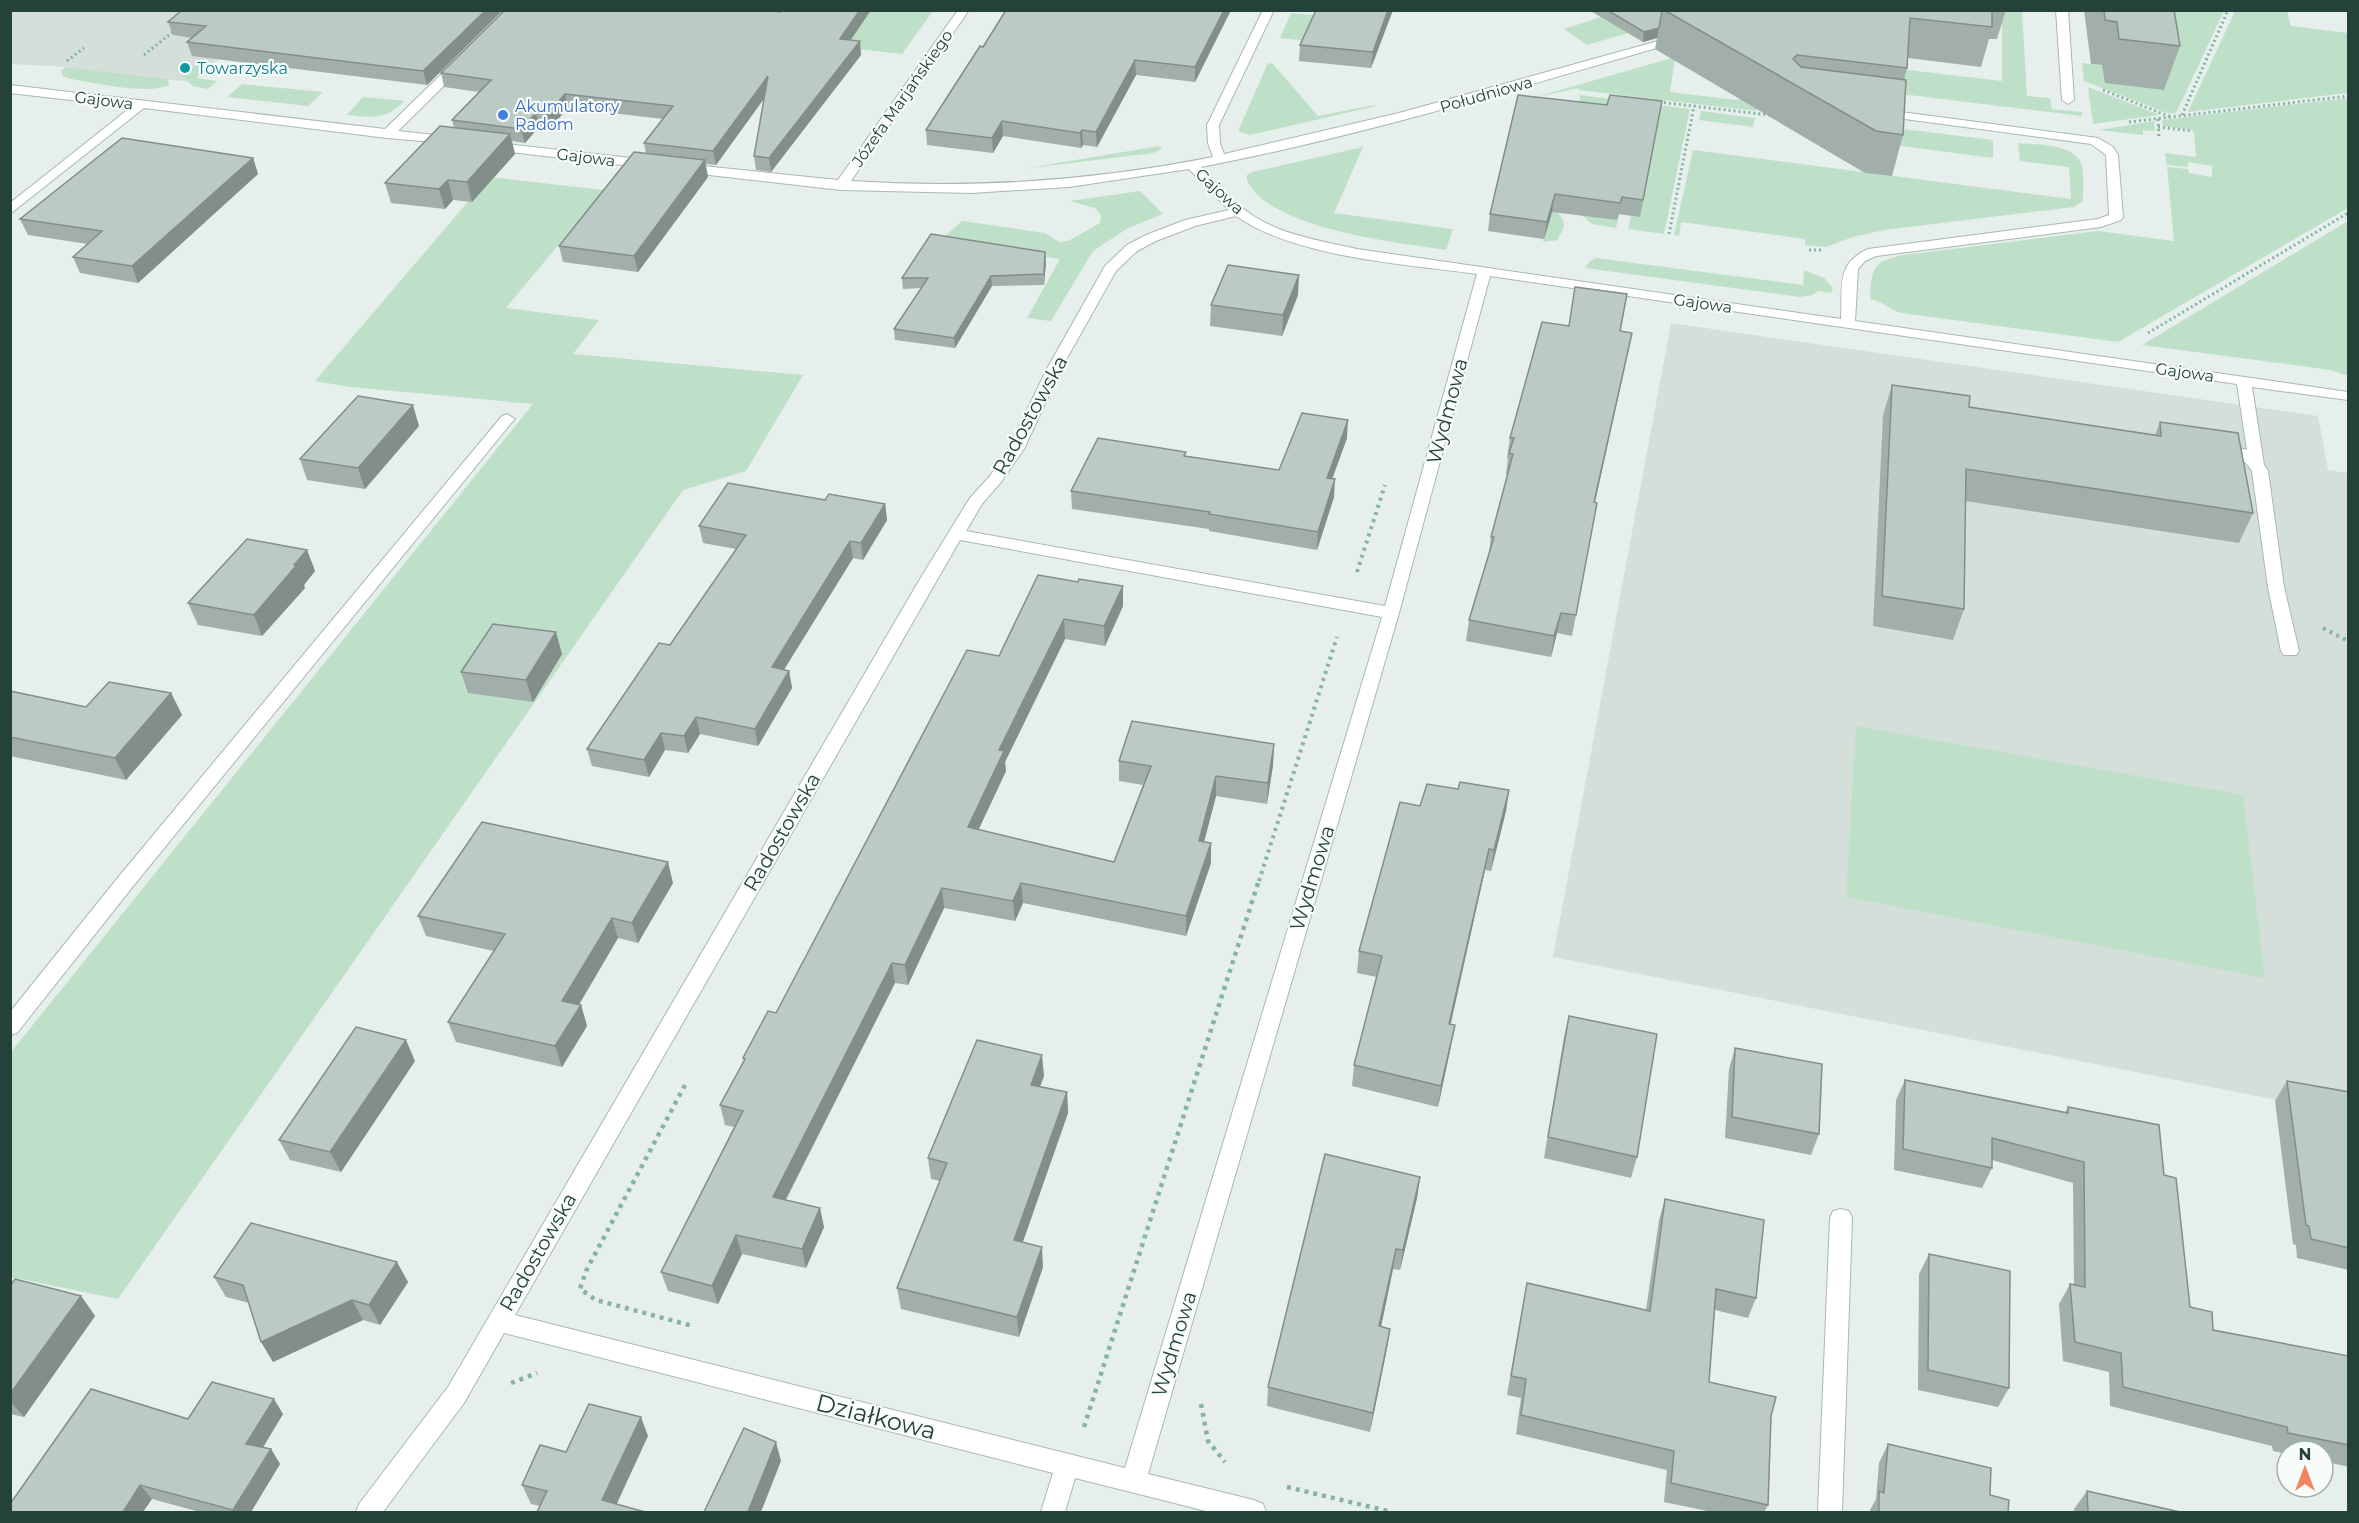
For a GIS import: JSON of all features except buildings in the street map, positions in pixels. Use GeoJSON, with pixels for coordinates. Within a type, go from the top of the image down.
{"type":"FeatureCollection","features":[{"type":"Feature","properties":{"kind":"street","name":"Józefa Marjańskiego"},"geometry":{"type":"LineString","coordinates":[[841,186],[964,10]]}},
{"type":"Feature","properties":{"kind":"street"},"geometry":{"type":"LineString","coordinates":[[1221,159],[1213,141],[1213,125],[1269,10]]}},
{"type":"Feature","properties":{"kind":"street"},"geometry":{"type":"LineString","coordinates":[[2062,10],[2068,100]]}},
{"type":"Feature","properties":{"kind":"street","name":"Południowa"},"geometry":{"type":"LineString","coordinates":[[1192,165],[1313,140],[1412,116],[1694,34]]}},
{"type":"Feature","properties":{"kind":"street"},"geometry":{"type":"LineString","coordinates":[[387,134],[464,59]]}},
{"type":"Feature","properties":{"kind":"street","name":"Gajowa"},"geometry":{"type":"LineString","coordinates":[[10,89],[841,186],[931,191],[1017,188],[1100,180],[1192,165],[1216,192],[1261,226],[1290,237],[1398,260],[2349,396]]}},
{"type":"Feature","properties":{"kind":"street"},"geometry":{"type":"LineString","coordinates":[[10,210],[142,104]]}},
{"type":"Feature","properties":{"kind":"street"},"geometry":{"type":"LineString","coordinates":[[1848,325],[1851,268],[1860,258],[1873,252],[2101,223],[2116,217],[2112,155],[2109,150],[2094,141],[1873,111]]}},
{"type":"Feature","properties":{"kind":"street","name":"Radostowska"},"geometry":{"type":"LineString","coordinates":[[368,1512],[456,1395],[956,534],[976,501],[996,479],[1016,449],[1055,368],[1110,269],[1132,248],[1151,238],[1190,223],[1239,211]]}},
{"type":"Feature","properties":{"kind":"street","name":"Wydmowa"},"geometry":{"type":"LineString","coordinates":[[1133,1483],[1391,613],[1485,271]]}},
{"type":"Feature","properties":{"kind":"street"},"geometry":{"type":"LineString","coordinates":[[2244,381],[2260,471],[2276,587],[2289,651]]}},
{"type":"Feature","properties":{"kind":"street"},"geometry":{"type":"LineString","coordinates":[[10,1027],[127,880],[507,419]]}},
{"type":"Feature","properties":{"kind":"street"},"geometry":{"type":"LineString","coordinates":[[2198,445],[2242,453],[2257,464]]}},
{"type":"Feature","properties":{"kind":"street"},"geometry":{"type":"LineString","coordinates":[[956,534],[1391,613]]}},
{"type":"Feature","properties":{"kind":"street"},"geometry":{"type":"LineString","coordinates":[[1830,1512],[1841,1218]]}},
{"type":"Feature","properties":{"kind":"street","name":"Działkowa"},"geometry":{"type":"LineString","coordinates":[[498,1321],[1254,1512]]}},
{"type":"Feature","properties":{"kind":"street"},"geometry":{"type":"LineString","coordinates":[[1053,1512],[1067,1465]]}},
{"type":"Feature","properties":{"kind":"path"},"geometry":{"type":"LineString","coordinates":[[2182,116],[2228,10]]}},
{"type":"Feature","properties":{"kind":"path"},"geometry":{"type":"LineString","coordinates":[[144,55],[181,25]]}},
{"type":"Feature","properties":{"kind":"path"},"geometry":{"type":"LineString","coordinates":[[2094,86],[2172,117],[2349,96]]}},
{"type":"Feature","properties":{"kind":"path"},"geometry":{"type":"LineString","coordinates":[[1649,100],[1769,115]]}},
{"type":"Feature","properties":{"kind":"path"},"geometry":{"type":"LineString","coordinates":[[1669,234],[1694,106]]}},
{"type":"Feature","properties":{"kind":"path"},"geometry":{"type":"LineString","coordinates":[[1768,120],[1769,108]]}},
{"type":"Feature","properties":{"kind":"path"},"geometry":{"type":"LineString","coordinates":[[2158,119],[2159,138]]}},
{"type":"Feature","properties":{"kind":"path"},"geometry":{"type":"LineString","coordinates":[[2158,127],[2193,131]]}},
{"type":"Feature","properties":{"kind":"path"},"geometry":{"type":"LineString","coordinates":[[2144,336],[2349,213]]}},
{"type":"Feature","properties":{"kind":"path"},"geometry":{"type":"LineString","coordinates":[[1809,249],[1830,250]]}},
{"type":"Feature","properties":{"kind":"path"},"geometry":{"type":"LineString","coordinates":[[1072,1425],[1083,1429],[1387,476]]}},
{"type":"Feature","properties":{"kind":"path"},"geometry":{"type":"LineString","coordinates":[[686,1083],[586,1271],[580,1289],[596,1300],[700,1328]]}},
{"type":"Feature","properties":{"kind":"path"},"geometry":{"type":"LineString","coordinates":[[1203,1395],[1201,1405],[1208,1441],[1227,1464]]}},
{"type":"Feature","properties":{"kind":"path"},"geometry":{"type":"LineString","coordinates":[[1281,1486],[1392,1512]]}},
{"type":"Feature","properties":{"kind":"shaded area"},"geometry":{"type":"Polygon","coordinates":[[[12,10],[278,11],[191,82],[66,67],[11,64],[10,12],[12,10]]]}},
{"type":"Feature","properties":{"kind":"shaded area"},"geometry":{"type":"Polygon","coordinates":[[[1671,323],[2318,416],[2328,470],[2348,473],[2348,1114],[1553,957],[1671,323]]]}},
{"type":"Feature","properties":{"kind":"green space"},"geometry":{"type":"Polygon","coordinates":[[[2022,10],[2027,96],[2050,98],[2052,109],[2082,112],[2082,116],[1828,85],[1757,104],[1756,111],[1579,90],[1579,88],[1536,97],[1675,57],[1670,92],[1736,100],[1857,64],[2002,81],[2002,11],[2022,10]]]}},
{"type":"Feature","properties":{"kind":"green space"},"geometry":{"type":"Polygon","coordinates":[[[777,11],[933,11],[902,54],[755,38],[777,11]]]}},
{"type":"Feature","properties":{"kind":"green space"},"geometry":{"type":"Polygon","coordinates":[[[2152,11],[2224,11],[2176,113],[2170,114],[2084,81],[2082,63],[2102,65],[2152,11]]]}},
{"type":"Feature","properties":{"kind":"green space"},"geometry":{"type":"Polygon","coordinates":[[[2235,11],[2287,11],[2291,26],[2348,33],[2348,93],[2188,112],[2235,11]]]}},
{"type":"Feature","properties":{"kind":"green space"},"geometry":{"type":"Polygon","coordinates":[[[1291,13],[1363,20],[1354,46],[1280,38],[1291,13]]]}},
{"type":"Feature","properties":{"kind":"green space"},"geometry":{"type":"Polygon","coordinates":[[[1610,14],[1638,30],[1587,45],[1564,29],[1610,14]]]}},
{"type":"Feature","properties":{"kind":"green space"},"geometry":{"type":"Polygon","coordinates":[[[1268,63],[1273,64],[1318,116],[1376,106],[1250,135],[1238,131],[1268,63]]]}},
{"type":"Feature","properties":{"kind":"green space"},"geometry":{"type":"Polygon","coordinates":[[[198,64],[211,66],[196,78],[217,81],[208,89],[193,86],[182,76],[198,64]]]}},
{"type":"Feature","properties":{"kind":"green space"},"geometry":{"type":"Polygon","coordinates":[[[66,67],[168,79],[169,85],[160,88],[135,89],[93,83],[63,76],[61,71],[66,67]]]}},
{"type":"Feature","properties":{"kind":"green space"},"geometry":{"type":"Polygon","coordinates":[[[242,84],[323,92],[308,106],[227,97],[242,84]]]}},
{"type":"Feature","properties":{"kind":"green space"},"geometry":{"type":"Polygon","coordinates":[[[2088,87],[2160,115],[2093,124],[2088,87]]]}},
{"type":"Feature","properties":{"kind":"green space"},"geometry":{"type":"Polygon","coordinates":[[[1580,95],[1690,109],[1664,234],[1628,229],[1631,216],[1619,214],[1616,228],[1592,224],[1571,206],[1580,95]]]}},
{"type":"Feature","properties":{"kind":"green space"},"geometry":{"type":"Polygon","coordinates":[[[363,97],[405,101],[384,115],[347,115],[363,97]]]}},
{"type":"Feature","properties":{"kind":"green space"},"geometry":{"type":"Polygon","coordinates":[[[2348,98],[2348,208],[2118,342],[1901,313],[1879,301],[1870,299],[1875,268],[1885,260],[1903,255],[2098,231],[2174,241],[2167,167],[2188,169],[2189,173],[2212,177],[2212,166],[2188,162],[2188,167],[2167,165],[2165,153],[2196,157],[2194,133],[2193,130],[2163,126],[2162,120],[2348,98]]]}},
{"type":"Feature","properties":{"kind":"green space"},"geometry":{"type":"Polygon","coordinates":[[[1701,111],[1755,118],[1753,127],[1699,120],[1701,111]]]}},
{"type":"Feature","properties":{"kind":"green space"},"geometry":{"type":"Polygon","coordinates":[[[2154,121],[2155,131],[2143,130],[2143,135],[2099,130],[2154,121]]]}},
{"type":"Feature","properties":{"kind":"green space"},"geometry":{"type":"Polygon","coordinates":[[[1895,128],[1993,140],[1993,158],[1894,145],[1895,128]]]}},
{"type":"Feature","properties":{"kind":"green space"},"geometry":{"type":"Polygon","coordinates":[[[2018,143],[2045,145],[2073,153],[2079,159],[2082,167],[2083,201],[2074,207],[1884,230],[1853,237],[1826,247],[1805,245],[1805,239],[1681,222],[1679,236],[1674,235],[1693,150],[2071,199],[2069,167],[2020,161],[2018,143]]]}},
{"type":"Feature","properties":{"kind":"green space"},"geometry":{"type":"Polygon","coordinates":[[[1159,146],[1162,149],[1153,153],[1022,169],[1159,146]]]}},
{"type":"Feature","properties":{"kind":"green space"},"geometry":{"type":"Polygon","coordinates":[[[1363,147],[1334,213],[1453,229],[1446,250],[1368,238],[1307,222],[1280,211],[1260,197],[1247,180],[1247,175],[1252,172],[1363,147]]]}},
{"type":"Feature","properties":{"kind":"green space"},"geometry":{"type":"Polygon","coordinates":[[[489,177],[604,190],[506,308],[599,320],[573,354],[803,375],[746,471],[683,490],[118,1299],[11,1277],[11,1052],[533,404],[350,387],[315,381],[489,177]]]}},
{"type":"Feature","properties":{"kind":"green space"},"geometry":{"type":"Polygon","coordinates":[[[1500,180],[1538,198],[1557,212],[1564,227],[1558,240],[1543,242],[1548,223],[1489,214],[1500,180]]]}},
{"type":"Feature","properties":{"kind":"green space"},"geometry":{"type":"Polygon","coordinates":[[[1140,191],[1163,214],[1128,228],[1093,251],[1051,321],[1027,318],[1060,259],[937,243],[962,221],[1045,233],[1059,242],[1068,241],[1100,223],[1101,215],[1095,208],[1070,201],[1140,191]]]}},
{"type":"Feature","properties":{"kind":"green space"},"geometry":{"type":"Polygon","coordinates":[[[2348,221],[2348,376],[2331,370],[2142,345],[2348,221]]]}},
{"type":"Feature","properties":{"kind":"green space"},"geometry":{"type":"Polygon","coordinates":[[[1596,258],[1803,285],[1804,270],[1824,278],[1833,288],[1831,293],[1818,291],[1813,295],[1800,297],[1585,268],[1590,261],[1596,258]]]}},
{"type":"Feature","properties":{"kind":"green space"},"geometry":{"type":"Polygon","coordinates":[[[1856,726],[2243,795],[2265,978],[1846,897],[1856,726]]]}},
{"type":"Feature","properties":{"kind":"place","name":"Towarzyska"},"geometry":{"type":"Point","coordinates":[185,68]}},
{"type":"Feature","properties":{"kind":"place","name":"Akumulatory Radom"},"geometry":{"type":"Point","coordinates":[503,115]}}]}
